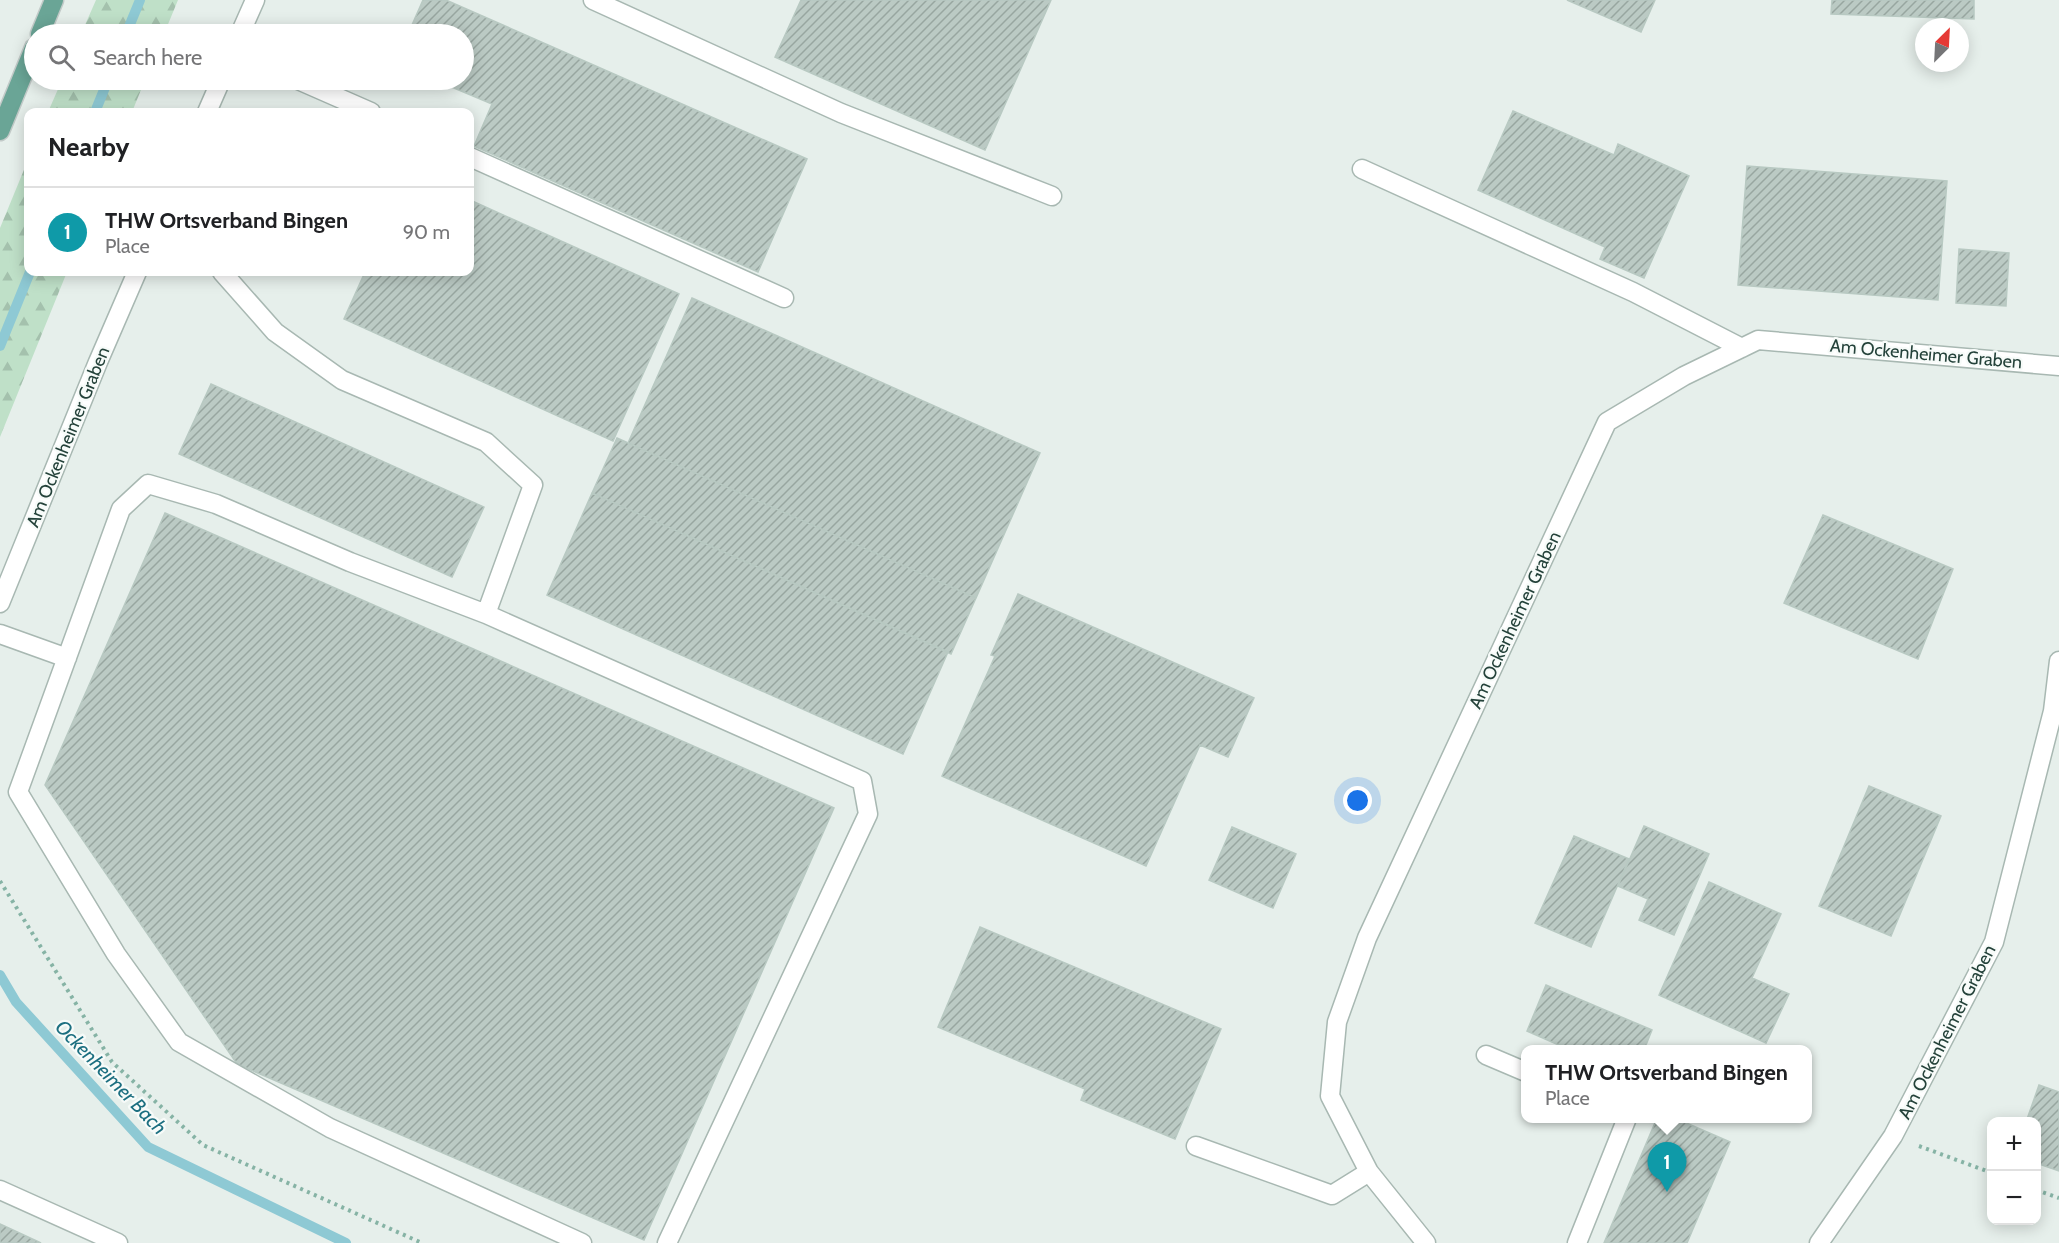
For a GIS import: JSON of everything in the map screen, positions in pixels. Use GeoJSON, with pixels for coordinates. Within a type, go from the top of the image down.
{"type":"FeatureCollection","features":[{"type":"Feature","properties":{"kind":"main road"},"geometry":{"type":"LineString","coordinates":[[44,24],[54,0]]}},
{"type":"Feature","properties":{"kind":"main road"},"geometry":{"type":"LineString","coordinates":[[0,130],[24,72]]}},
{"type":"Feature","properties":{"kind":"street"},"geometry":{"type":"LineString","coordinates":[[244,24],[255,0]]}},
{"type":"Feature","properties":{"kind":"street"},"geometry":{"type":"LineString","coordinates":[[592,0],[841,113],[1052,196]]}},
{"type":"Feature","properties":{"kind":"street"},"geometry":{"type":"LineString","coordinates":[[209,108],[217,90]]}},
{"type":"Feature","properties":{"kind":"street"},"geometry":{"type":"LineString","coordinates":[[321,90],[362,108]]}},
{"type":"Feature","properties":{"kind":"street"},"geometry":{"type":"LineString","coordinates":[[474,159],[784,298]]}},
{"type":"Feature","properties":{"kind":"street"},"geometry":{"type":"LineString","coordinates":[[1362,169],[1633,292],[1742,348]]}},
{"type":"Feature","properties":{"kind":"street","name":"Am Ockenheimer Graben"},"geometry":{"type":"LineString","coordinates":[[0,603],[135,276]]}},
{"type":"Feature","properties":{"kind":"street"},"geometry":{"type":"LineString","coordinates":[[226,276],[275,332],[342,380],[486,442],[533,484],[486,614]]}},
{"type":"Feature","properties":{"kind":"street","name":"Am Ockenheimer Graben"},"geometry":{"type":"LineString","coordinates":[[1426,1243],[1369,1172],[1330,1096],[1337,1022],[1367,938],[1607,422],[1684,376],[1758,340],[2059,366]]}},
{"type":"Feature","properties":{"kind":"street"},"geometry":{"type":"LineString","coordinates":[[582,1243],[330,1128],[179,1042],[116,954],[18,792],[121,509],[148,484],[216,504],[350,562],[486,614],[862,781],[868,814],[667,1243]]}},
{"type":"Feature","properties":{"kind":"street"},"geometry":{"type":"LineString","coordinates":[[0,634],[67,658]]}},
{"type":"Feature","properties":{"kind":"street","name":"Am Ockenheimer Graben"},"geometry":{"type":"LineString","coordinates":[[1819,1243],[1893,1136],[1994,942],[2053,711],[2059,661]]}},
{"type":"Feature","properties":{"kind":"street"},"geometry":{"type":"LineString","coordinates":[[1486,1055],[1521,1070]]}},
{"type":"Feature","properties":{"kind":"street"},"geometry":{"type":"LineString","coordinates":[[1577,1243],[1625,1123]]}},
{"type":"Feature","properties":{"kind":"street"},"geometry":{"type":"LineString","coordinates":[[1196,1146],[1332,1195],[1369,1172]]}},
{"type":"Feature","properties":{"kind":"street"},"geometry":{"type":"LineString","coordinates":[[0,1190],[117,1243]]}},
{"type":"Feature","properties":{"kind":"path"},"geometry":{"type":"LineString","coordinates":[[0,881],[112,1062],[203,1145],[422,1243]]}},
{"type":"Feature","properties":{"kind":"path"},"geometry":{"type":"LineString","coordinates":[[1893,1136],[1987,1171]]}},
{"type":"Feature","properties":{"kind":"path"},"geometry":{"type":"LineString","coordinates":[[2041,1191],[2059,1198]]}},
{"type":"Feature","properties":{"kind":"green space"},"geometry":{"type":"Polygon","coordinates":[[[96,0],[178,0],[168,24],[85,24],[96,0]]]}},
{"type":"Feature","properties":{"kind":"green space"},"geometry":{"type":"Polygon","coordinates":[[[58,90],[141,90],[134,108],[50,108],[58,90]]]}},
{"type":"Feature","properties":{"kind":"green space"},"geometry":{"type":"Polygon","coordinates":[[[24,170],[24,276],[65,276],[0,437],[0,228],[24,170]]]}},
{"type":"Feature","properties":{"kind":"building"},"geometry":{"type":"Polygon","coordinates":[[[423,0],[446,0],[807,159],[758,272],[474,146],[492,104],[459,90],[474,90],[474,24],[412,24],[423,0]]]}},
{"type":"Feature","properties":{"kind":"building"},"geometry":{"type":"Polygon","coordinates":[[[801,0],[1051,0],[985,150],[775,57],[801,0]]]}},
{"type":"Feature","properties":{"kind":"building"},"geometry":{"type":"Polygon","coordinates":[[[1567,0],[1655,0],[1641,32],[1567,0]]]}},
{"type":"Feature","properties":{"kind":"building"},"geometry":{"type":"Polygon","coordinates":[[[1832,0],[1974,0],[1974,19],[1831,14],[1832,0]]]}},
{"type":"Feature","properties":{"kind":"building"},"geometry":{"type":"Polygon","coordinates":[[[1513,111],[1614,155],[1618,144],[1689,176],[1644,278],[1600,259],[1605,247],[1478,190],[1513,111]]]}},
{"type":"Feature","properties":{"kind":"building"},"geometry":{"type":"Polygon","coordinates":[[[1747,166],[1947,181],[1938,300],[1738,285],[1747,166]]]}},
{"type":"Feature","properties":{"kind":"building"},"geometry":{"type":"Polygon","coordinates":[[[474,202],[679,294],[613,441],[344,319],[363,276],[474,276],[474,202]]]}},
{"type":"Feature","properties":{"kind":"building"},"geometry":{"type":"Polygon","coordinates":[[[1959,249],[2009,253],[2006,306],[1956,303],[1959,249]]]}},
{"type":"Feature","properties":{"kind":"building"},"geometry":{"type":"Polygon","coordinates":[[[692,298],[1040,453],[976,598],[628,443],[692,298]]]}},
{"type":"Feature","properties":{"kind":"building"},"geometry":{"type":"Polygon","coordinates":[[[211,384],[484,507],[452,577],[179,454],[211,384]]]}},
{"type":"Feature","properties":{"kind":"building"},"geometry":{"type":"Polygon","coordinates":[[[617,438],[976,598],[951,654],[592,493],[617,438]]]}},
{"type":"Feature","properties":{"kind":"building"},"geometry":{"type":"Polygon","coordinates":[[[592,493],[948,652],[903,754],[547,595],[592,493]]]}},
{"type":"Feature","properties":{"kind":"building"},"geometry":{"type":"Polygon","coordinates":[[[165,513],[834,808],[644,1240],[237,1064],[45,785],[165,513]]]}},
{"type":"Feature","properties":{"kind":"building"},"geometry":{"type":"Polygon","coordinates":[[[1823,515],[1953,569],[1918,659],[1784,603],[1823,515]]]}},
{"type":"Feature","properties":{"kind":"building"},"geometry":{"type":"Polygon","coordinates":[[[1018,594],[1254,698],[1228,757],[1200,745],[1146,866],[942,776],[995,656],[991,655],[1018,594]]]}},
{"type":"Feature","properties":{"kind":"building"},"geometry":{"type":"Polygon","coordinates":[[[1869,786],[1941,816],[1891,936],[1819,906],[1869,786]]]}},
{"type":"Feature","properties":{"kind":"building"},"geometry":{"type":"Polygon","coordinates":[[[1644,826],[1709,854],[1674,935],[1639,920],[1648,899],[1618,886],[1644,826]]]}},
{"type":"Feature","properties":{"kind":"building"},"geometry":{"type":"Polygon","coordinates":[[[1232,827],[1296,854],[1273,908],[1209,880],[1232,827]]]}},
{"type":"Feature","properties":{"kind":"building"},"geometry":{"type":"Polygon","coordinates":[[[1574,836],[1629,859],[1591,947],[1535,923],[1574,836]]]}},
{"type":"Feature","properties":{"kind":"building"},"geometry":{"type":"Polygon","coordinates":[[[1709,882],[1781,914],[1752,978],[1789,994],[1766,1043],[1659,995],[1709,882]]]}},
{"type":"Feature","properties":{"kind":"building"},"geometry":{"type":"Polygon","coordinates":[[[980,927],[1221,1029],[1175,1139],[1081,1100],[1085,1089],[938,1027],[980,927]]]}},
{"type":"Feature","properties":{"kind":"building"},"geometry":{"type":"Polygon","coordinates":[[[1546,985],[1652,1030],[1646,1045],[1559,1045],[1527,1031],[1546,985]]]}},
{"type":"Feature","properties":{"kind":"building"},"geometry":{"type":"Polygon","coordinates":[[[2039,1085],[2059,1092],[2059,1171],[2041,1165],[2041,1117],[2028,1117],[2039,1085]]]}},
{"type":"Feature","properties":{"kind":"building"},"geometry":{"type":"Polygon","coordinates":[[[1655,1123],[1686,1123],[1730,1142],[1687,1243],[1604,1243],[1655,1123]]]}},
{"type":"Feature","properties":{"kind":"building"},"geometry":{"type":"Polygon","coordinates":[[[0,1224],[41,1243],[0,1243],[0,1224]]]}},
{"type":"Feature","properties":{"kind":"waterway","name":"Ockenheimer Bach"},"geometry":{"type":"LineString","coordinates":[[130,24],[140,0]]}},
{"type":"Feature","properties":{"kind":"waterway","name":"Ockenheimer Bach"},"geometry":{"type":"LineString","coordinates":[[97,108],[104,90]]}},
{"type":"Feature","properties":{"kind":"waterway","name":"Ockenheimer Bach"},"geometry":{"type":"LineString","coordinates":[[0,346],[28,276]]}},
{"type":"Feature","properties":{"kind":"waterway","name":"Ockenheimer Bach"},"geometry":{"type":"LineString","coordinates":[[0,975],[16,1002],[148,1147],[346,1243]]}},
{"type":"Feature","properties":{"kind":"place","name":"THW Ortsverband Bingen"},"geometry":{"type":"Point","coordinates":[1667,1192]}}]}
